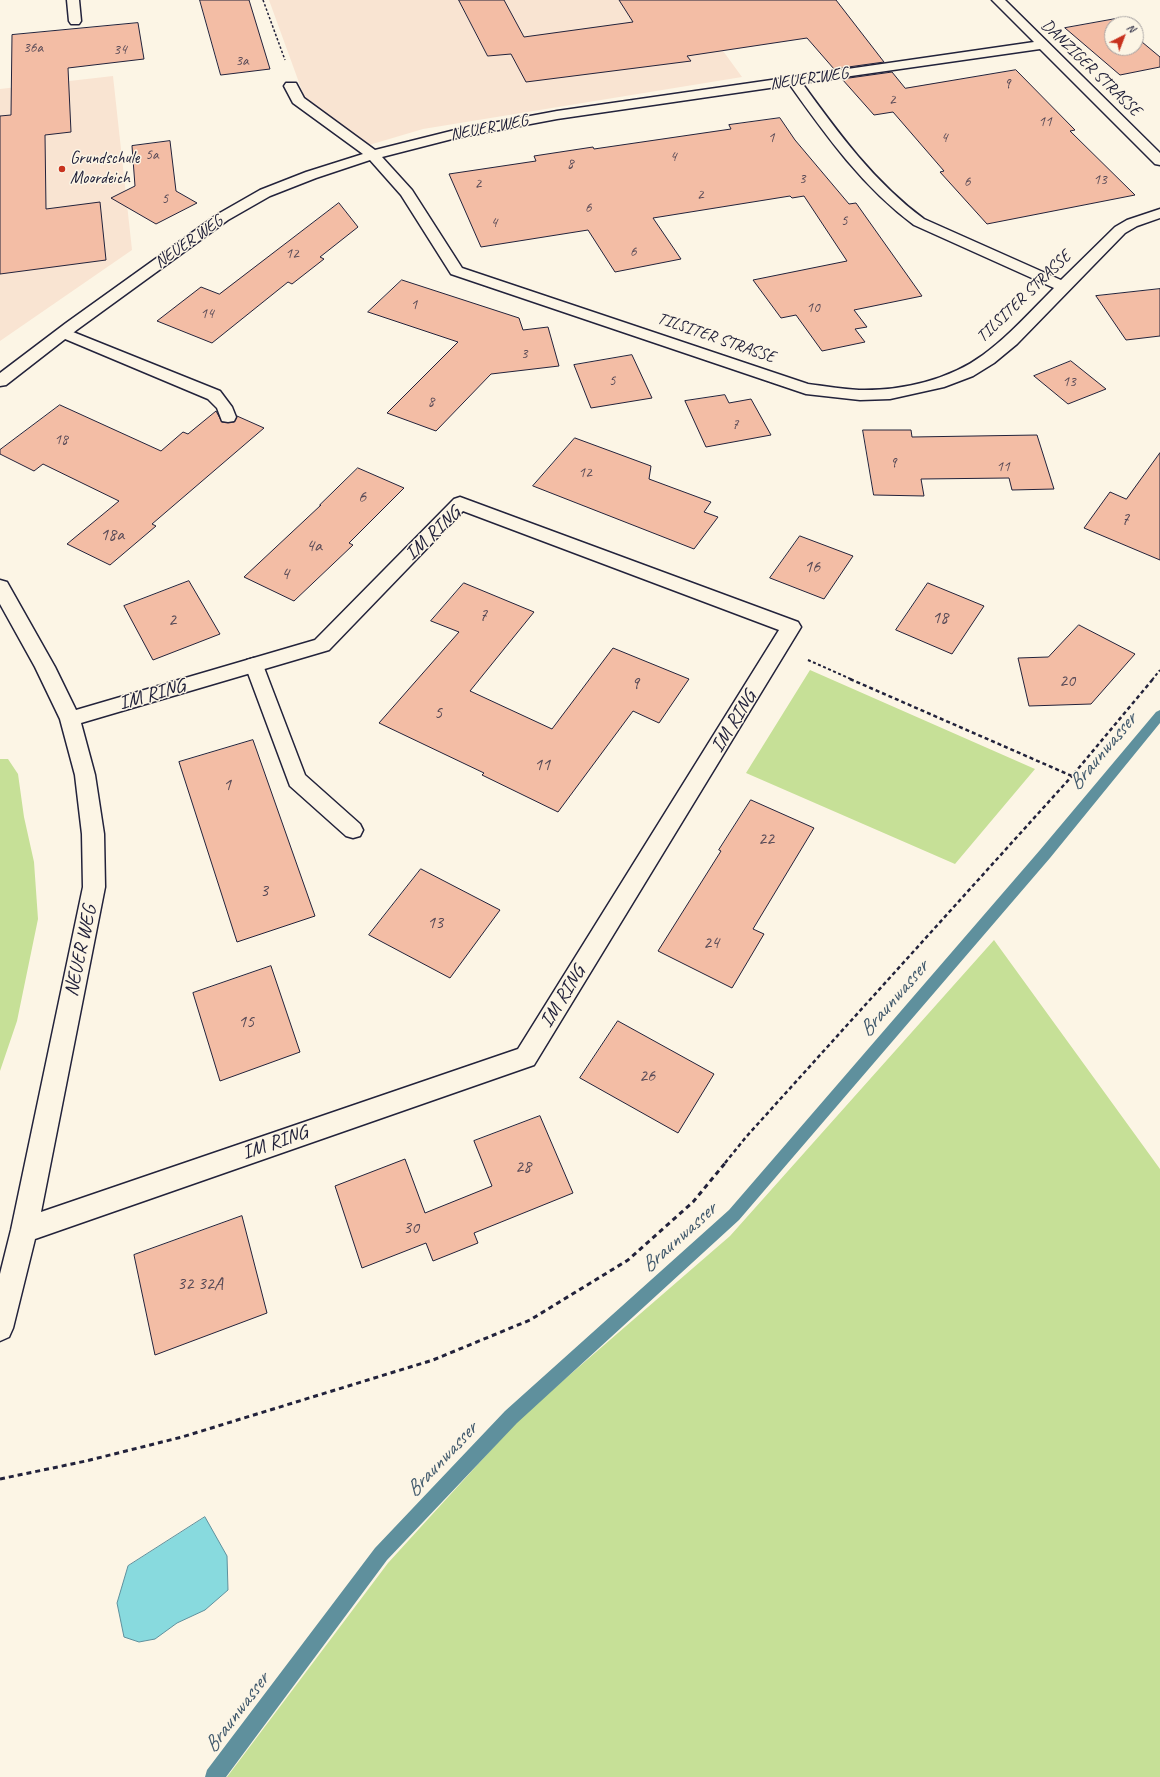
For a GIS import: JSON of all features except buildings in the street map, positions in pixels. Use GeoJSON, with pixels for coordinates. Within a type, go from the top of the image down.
{"type":"FeatureCollection","features":[{"type":"Feature","properties":{"kind":"street","name":"DANZIGER STRASSE"},"geometry":{"type":"LineString","coordinates":[[998,0],[1160,161]]}},
{"type":"Feature","properties":{"kind":"street","name":"NEUER WEG"},"geometry":{"type":"LineString","coordinates":[[0,381],[63,333],[223,217],[265,193],[311,175],[373,155],[455,134],[556,115],[1042,45]]}},
{"type":"Feature","properties":{"kind":"street"},"geometry":{"type":"LineString","coordinates":[[794,81],[843,148],[880,192],[900,209],[925,225],[1064,287]]}},
{"type":"Feature","properties":{"kind":"street","name":"TILSITER STRASSE"},"geometry":{"type":"LineString","coordinates":[[291,86],[298,100],[373,155],[407,193],[456,270],[806,389],[861,395],[888,394],[951,379],[980,365],[1004,347],[1120,230],[1132,223],[1160,213]]}},
{"type":"Feature","properties":{"kind":"street","name":"IM RING"},"geometry":{"type":"LineString","coordinates":[[24,1230],[526,1057],[780,648],[791,627],[460,503],[322,645],[70,718]]}},
{"type":"Feature","properties":{"kind":"street","name":"NEUER WEG"},"geometry":{"type":"LineString","coordinates":[[0,587],[45,667],[70,718],[85,775],[93,834],[94,887],[24,1230],[0,1328]]}},
{"type":"Feature","properties":{"kind":"lane"},"geometry":{"type":"LineString","coordinates":[[73,0],[74,21]]}},
{"type":"Feature","properties":{"kind":"lane"},"geometry":{"type":"LineString","coordinates":[[63,333],[214,395],[224,407],[228,418]]}},
{"type":"Feature","properties":{"kind":"lane"},"geometry":{"type":"LineString","coordinates":[[254,665],[297,780],[352,830]]}},
{"type":"Feature","properties":{"kind":"path"},"geometry":{"type":"LineString","coordinates":[[263,0],[288,68],[291,86]]}},
{"type":"Feature","properties":{"kind":"path"},"geometry":{"type":"LineString","coordinates":[[780,648],[1072,776]]}},
{"type":"Feature","properties":{"kind":"path"},"geometry":{"type":"LineString","coordinates":[[0,1479],[86,1461],[182,1436],[433,1360],[530,1320],[628,1260],[693,1202],[746,1137],[1072,776],[1160,670]]}},
{"type":"Feature","properties":{"kind":"shaded area"},"geometry":{"type":"Polygon","coordinates":[[[269,0],[686,0],[742,77],[423,129],[369,145],[305,99],[269,0]]]}},
{"type":"Feature","properties":{"kind":"shaded area","name":"Grundschule Moordeich"},"geometry":{"type":"Polygon","coordinates":[[[113,76],[132,250],[0,341],[0,89],[113,76]]]}},
{"type":"Feature","properties":{"kind":"green space"},"geometry":{"type":"Polygon","coordinates":[[[810,670],[1035,769],[955,864],[746,773],[810,670]]]}},
{"type":"Feature","properties":{"kind":"green space"},"geometry":{"type":"Polygon","coordinates":[[[0,759],[8,759],[18,774],[24,817],[34,862],[38,919],[17,1021],[0,1071],[0,759]]]}},
{"type":"Feature","properties":{"kind":"green space"},"geometry":{"type":"Polygon","coordinates":[[[994,940],[1160,1169],[1160,1777],[227,1777],[388,1563],[521,1417],[730,1236],[994,940]]]}},
{"type":"Feature","properties":{"kind":"water"},"geometry":{"type":"Polygon","coordinates":[[[205,1517],[227,1556],[228,1590],[205,1610],[177,1623],[155,1639],[139,1642],[124,1637],[117,1603],[128,1566],[205,1517]]]}},
{"type":"Feature","properties":{"kind":"waterway","name":"Braunwasser"},"geometry":{"type":"LineString","coordinates":[[214,1777],[381,1554],[511,1417],[734,1215],[1045,854],[1160,715]]}},
{"type":"Feature","properties":{"kind":"place","name":"Grundschule Moordeich"},"geometry":{"type":"Point","coordinates":[62,169]}}]}
